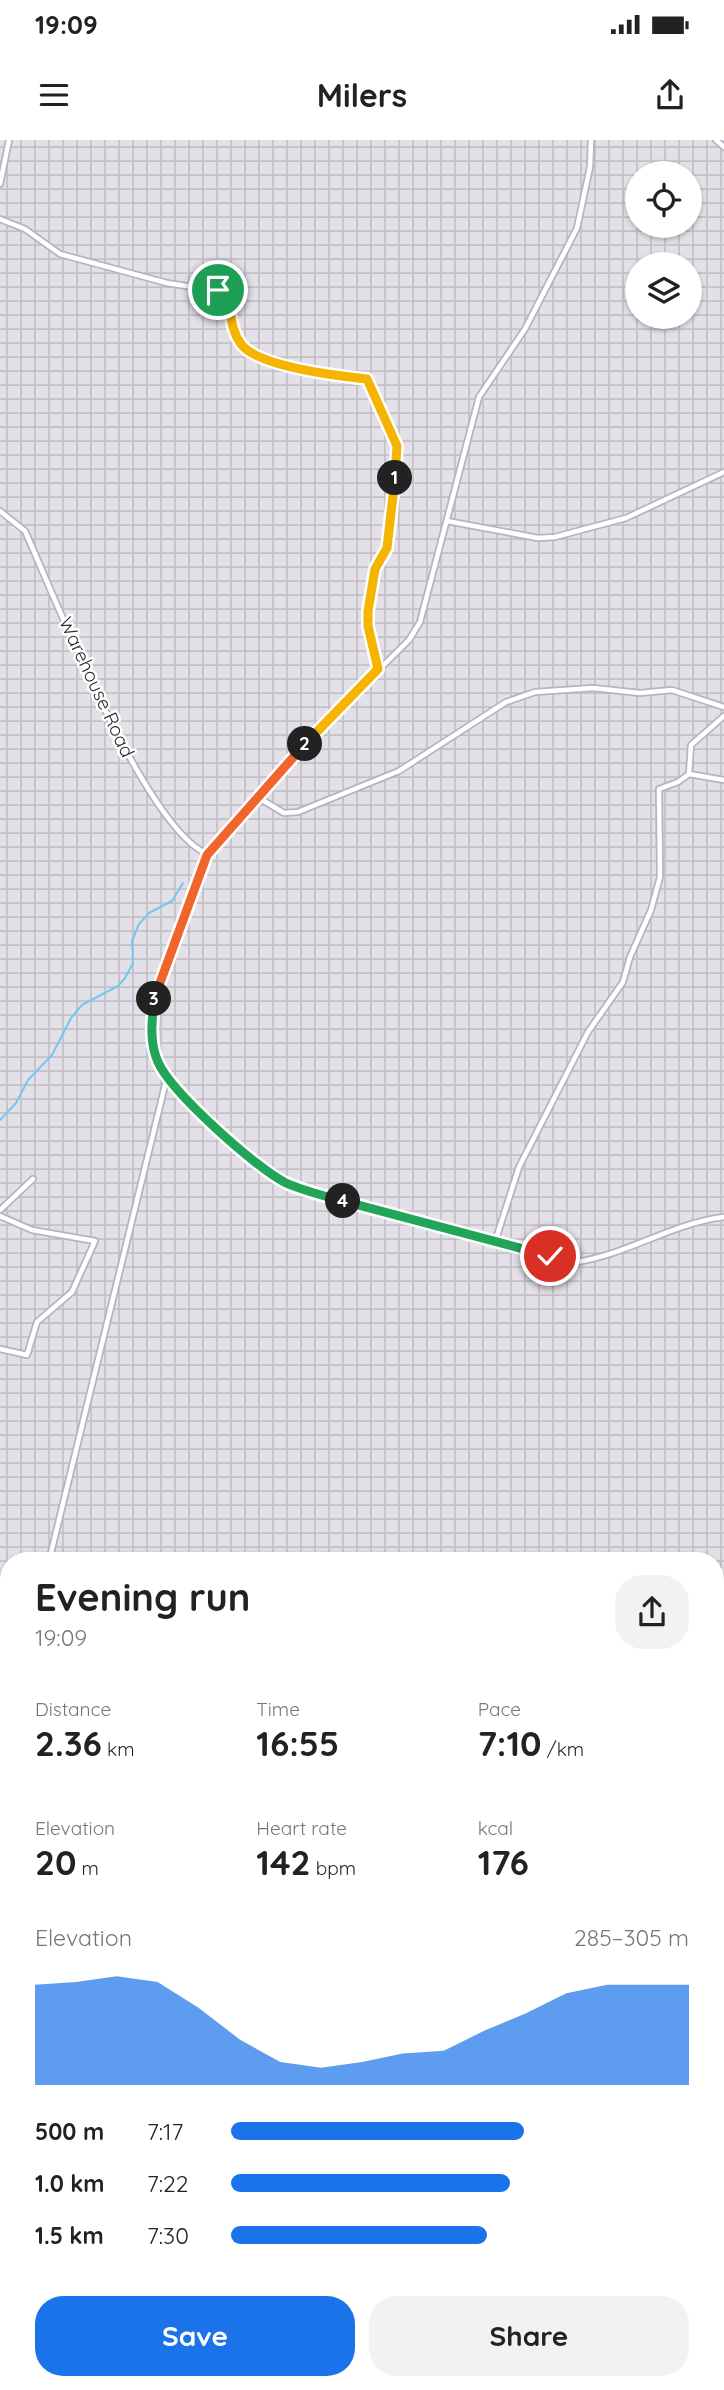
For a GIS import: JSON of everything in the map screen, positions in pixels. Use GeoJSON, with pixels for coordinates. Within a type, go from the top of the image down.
{"type":"FeatureCollection","features":[{"type":"Feature","properties":{"kind":"street"},"geometry":{"type":"LineString","coordinates":[[0,184],[9,140]]}},
{"type":"Feature","properties":{"kind":"street"},"geometry":{"type":"LineString","coordinates":[[591,140],[590,167],[577,228],[525,329],[478,397],[420,622],[409,640],[312,737],[207,855],[154,998],[153,1046],[167,1077],[243,1151],[285,1183],[405,1219],[578,1262],[599,1258],[691,1223],[724,1217]]}},
{"type":"Feature","properties":{"kind":"street"},"geometry":{"type":"LineString","coordinates":[[716,140],[724,147]]}},
{"type":"Feature","properties":{"kind":"street"},"geometry":{"type":"LineString","coordinates":[[0,219],[25,229],[60,254],[167,283],[225,292],[233,330],[251,354],[332,375],[367,379],[397,446],[387,548],[375,569],[368,611],[368,626],[378,669]]}},
{"type":"Feature","properties":{"kind":"street"},"geometry":{"type":"LineString","coordinates":[[447,521],[538,538],[555,537],[626,517],[724,472]]}},
{"type":"Feature","properties":{"kind":"street","name":"Warehouse Road"},"geometry":{"type":"LineString","coordinates":[[0,511],[26,531],[113,725],[152,797],[192,848],[207,855]]}},
{"type":"Feature","properties":{"kind":"street"},"geometry":{"type":"LineString","coordinates":[[259,799],[284,813],[308,808],[415,764],[506,702],[535,692],[593,688],[640,693],[672,690],[724,707]]}},
{"type":"Feature","properties":{"kind":"street"},"geometry":{"type":"LineString","coordinates":[[495,1242],[521,1161],[588,1032],[623,982],[630,957],[651,910],[660,877],[659,789],[678,782],[688,774],[691,745],[724,716]]}},
{"type":"Feature","properties":{"kind":"street"},"geometry":{"type":"LineString","coordinates":[[688,774],[724,780]]}},
{"type":"Feature","properties":{"kind":"street"},"geometry":{"type":"LineString","coordinates":[[51,1552],[167,1077]]}},
{"type":"Feature","properties":{"kind":"street"},"geometry":{"type":"LineString","coordinates":[[0,1210],[33,1179]]}},
{"type":"Feature","properties":{"kind":"street"},"geometry":{"type":"LineString","coordinates":[[0,1216],[33,1230],[95,1241],[72,1292],[37,1322],[27,1355],[0,1349]]}},
{"type":"Feature","properties":{"kind":"shaded area"},"geometry":{"type":"Polygon","coordinates":[[[0,140],[724,140],[724,1552],[0,1552],[0,140]]]}},
{"type":"Feature","properties":{"kind":"waterway"},"geometry":{"type":"LineString","coordinates":[[0,1120],[16,1103],[28,1080],[52,1055],[71,1018],[82,1005],[118,986],[125,978],[133,963],[132,941],[139,924],[149,913],[172,901],[183,883]]}},
{"type":"Feature","properties":{"kind":"route"},"geometry":{"type":"LineString","coordinates":[[218,290],[225,292],[233,330],[241,345],[251,354],[332,375],[367,379],[397,446],[394,500],[387,548],[375,569],[368,611],[368,626],[378,669],[312,737],[207,855],[154,998],[151,1025],[158,1063],[172,1084],[202,1114],[243,1151],[285,1183],[405,1219],[550,1256]]}}]}
